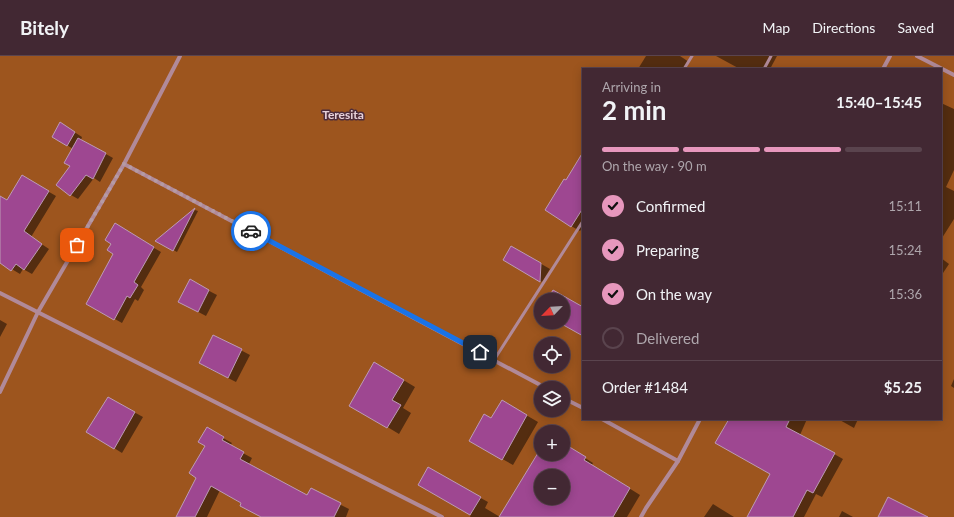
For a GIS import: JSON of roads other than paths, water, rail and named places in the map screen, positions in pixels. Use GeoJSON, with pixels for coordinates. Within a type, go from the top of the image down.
{"type":"FeatureCollection","features":[{"type":"Feature","properties":{"kind":"street"},"geometry":{"type":"LineString","coordinates":[[0,392],[38,312],[124,164],[180,56]]}},
{"type":"Feature","properties":{"kind":"street"},"geometry":{"type":"LineString","coordinates":[[884,68],[890,56]]}},
{"type":"Feature","properties":{"kind":"street"},"geometry":{"type":"LineString","coordinates":[[917,56],[940,68]]}},
{"type":"Feature","properties":{"kind":"street"},"geometry":{"type":"LineString","coordinates":[[942,69],[954,75]]}},
{"type":"Feature","properties":{"kind":"street"},"geometry":{"type":"LineString","coordinates":[[124,164],[534,382]]}},
{"type":"Feature","properties":{"kind":"street"},"geometry":{"type":"LineString","coordinates":[[0,293],[442,517]]}},
{"type":"Feature","properties":{"kind":"street"},"geometry":{"type":"LineString","coordinates":[[570,402],[582,408]]}},
{"type":"Feature","properties":{"kind":"street"},"geometry":{"type":"LineString","coordinates":[[604,420],[678,461]]}},
{"type":"Feature","properties":{"kind":"street"},"geometry":{"type":"LineString","coordinates":[[641,517],[678,461],[699,420]]}},
{"type":"Feature","properties":{"kind":"lane"},"geometry":{"type":"LineString","coordinates":[[685,68],[692,56]]}},
{"type":"Feature","properties":{"kind":"lane"},"geometry":{"type":"LineString","coordinates":[[765,68],[771,56]]}},
{"type":"Feature","properties":{"kind":"lane"},"geometry":{"type":"LineString","coordinates":[[494,360],[582,223]]}},
{"type":"Feature","properties":{"kind":"district","name":"Teresita"},"geometry":{"type":"Point","coordinates":[343,114]}}]}
